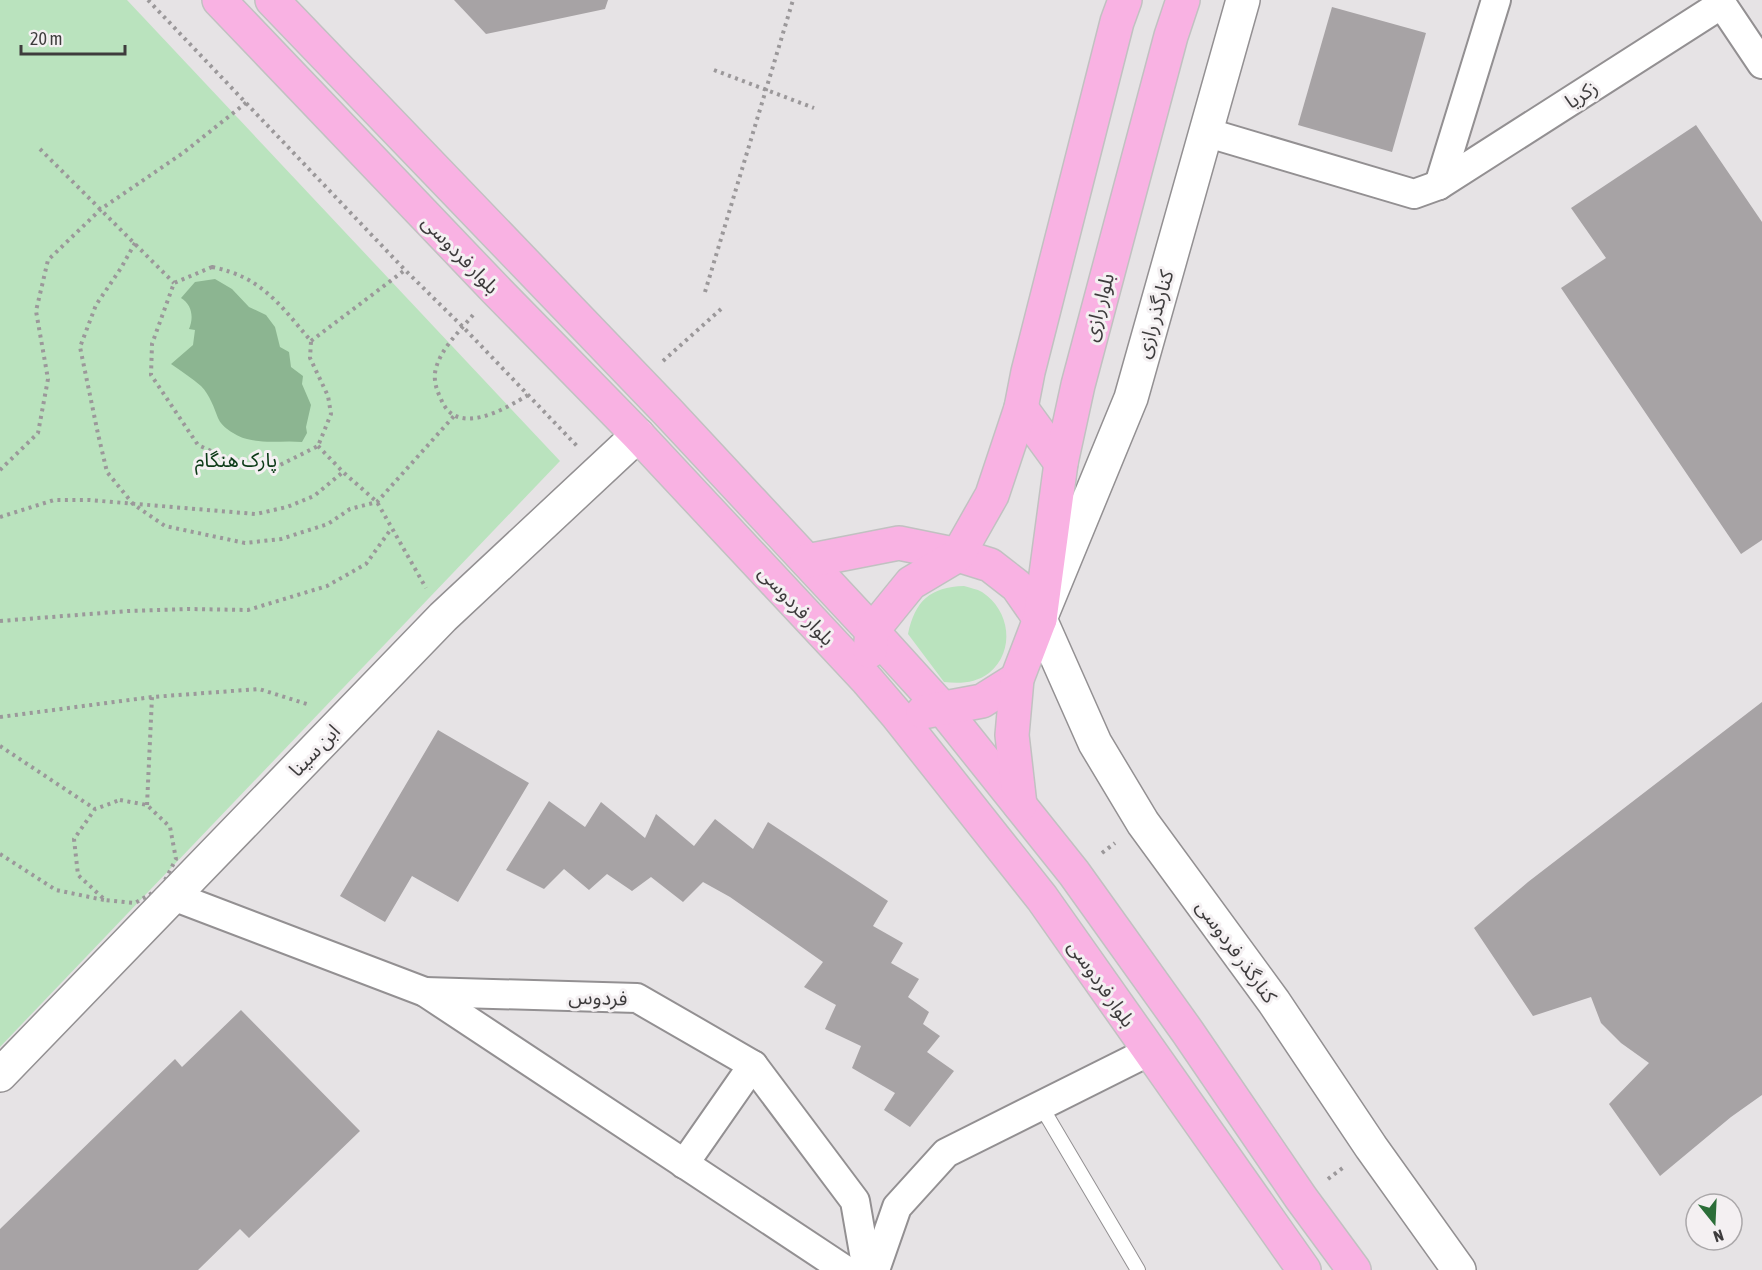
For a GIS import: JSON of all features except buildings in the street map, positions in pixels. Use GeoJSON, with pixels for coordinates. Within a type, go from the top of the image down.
{"type":"FeatureCollection","features":[{"type":"Feature","properties":{"kind":"main road","name":"بلوار فردوسی"},"geometry":{"type":"LineString","coordinates":[[219,0],[638,435],[897,715],[1042,898],[1304,1270]]}},
{"type":"Feature","properties":{"kind":"main road","name":"بلوار فردوسی"},"geometry":{"type":"LineString","coordinates":[[272,0],[667,411],[943,709],[1074,873],[1353,1270]]}},
{"type":"Feature","properties":{"kind":"main road"},"geometry":{"type":"LineString","coordinates":[[867,680],[872,631],[911,583],[958,555],[992,495],[1021,408],[1034,349],[1125,0]]}},
{"type":"Feature","properties":{"kind":"main road","name":"بلوار رازی"},"geometry":{"type":"LineString","coordinates":[[1040,619],[1061,463],[1078,385],[1171,36],[1183,0]]}},
{"type":"Feature","properties":{"kind":"main road"},"geometry":{"type":"LineString","coordinates":[[1021,408],[1061,463]]}},
{"type":"Feature","properties":{"kind":"main road"},"geometry":{"type":"LineString","coordinates":[[638,435],[667,411]]}},
{"type":"Feature","properties":{"kind":"main road"},"geometry":{"type":"LineString","coordinates":[[807,561],[899,543],[958,555],[990,565],[1017,586],[1040,619],[1017,679],[1012,735],[1020,805]]}},
{"type":"Feature","properties":{"kind":"main road"},"geometry":{"type":"LineString","coordinates":[[897,715],[982,701],[1017,679]]}},
{"type":"Feature","properties":{"kind":"street","name":"کنارگذر رازی"},"geometry":{"type":"LineString","coordinates":[[1040,619],[1131,398],[1243,0]]}},
{"type":"Feature","properties":{"kind":"street"},"geometry":{"type":"LineString","coordinates":[[1439,184],[1496,0]]}},
{"type":"Feature","properties":{"kind":"street","name":"زکریا"},"geometry":{"type":"LineString","coordinates":[[1205,132],[1414,194],[1439,184],[1721,2]]}},
{"type":"Feature","properties":{"kind":"street"},"geometry":{"type":"LineString","coordinates":[[1721,2],[1762,64]]}},
{"type":"Feature","properties":{"kind":"street","name":"ابن سینا"},"geometry":{"type":"LineString","coordinates":[[0,1075],[443,617],[638,435]]}},
{"type":"Feature","properties":{"kind":"street","name":"کنارگذر فردوسی"},"geometry":{"type":"LineString","coordinates":[[1040,619],[1095,743],[1143,823],[1274,1002],[1371,1147],[1459,1270]]}},
{"type":"Feature","properties":{"kind":"street","name":"فردوس"},"geometry":{"type":"LineString","coordinates":[[174,896],[425,992],[845,1270]]}},
{"type":"Feature","properties":{"kind":"street","name":"فردوس"},"geometry":{"type":"LineString","coordinates":[[425,992],[637,998],[753,1065],[855,1201],[867,1270]]}},
{"type":"Feature","properties":{"kind":"street"},"geometry":{"type":"LineString","coordinates":[[875,1270],[897,1207],[946,1153],[1150,1051]]}},
{"type":"Feature","properties":{"kind":"street"},"geometry":{"type":"LineString","coordinates":[[684,1164],[753,1065]]}},
{"type":"Feature","properties":{"kind":"lane"},"geometry":{"type":"LineString","coordinates":[[1041,1106],[1138,1270]]}},
{"type":"Feature","properties":{"kind":"path"},"geometry":{"type":"LineString","coordinates":[[148,0],[405,270],[601,470]]}},
{"type":"Feature","properties":{"kind":"path"},"geometry":{"type":"LineString","coordinates":[[705,292],[793,0]]}},
{"type":"Feature","properties":{"kind":"path"},"geometry":{"type":"LineString","coordinates":[[714,70],[814,108]]}},
{"type":"Feature","properties":{"kind":"path"},"geometry":{"type":"LineString","coordinates":[[0,470],[38,433],[48,380],[36,311],[48,260],[100,209],[183,153],[247,102]]}},
{"type":"Feature","properties":{"kind":"path"},"geometry":{"type":"LineString","coordinates":[[40,149],[174,283]]}},
{"type":"Feature","properties":{"kind":"path"},"geometry":{"type":"LineString","coordinates":[[135,243],[96,305],[80,347],[107,472],[133,504],[165,526],[245,543],[281,539],[328,524],[350,509],[376,502],[454,416]]}},
{"type":"Feature","properties":{"kind":"path"},"geometry":{"type":"LineString","coordinates":[[212,267],[230,270],[262,287],[311,342],[310,358],[328,396],[331,414],[318,446],[280,465],[231,460],[198,445],[151,375],[152,345],[174,283],[212,267]]}},
{"type":"Feature","properties":{"kind":"path"},"geometry":{"type":"LineString","coordinates":[[311,342],[405,270]]}},
{"type":"Feature","properties":{"kind":"path"},"geometry":{"type":"LineString","coordinates":[[496,290],[448,344],[436,368],[435,386],[443,405],[454,416],[467,419],[485,417],[528,394]]}},
{"type":"Feature","properties":{"kind":"path"},"geometry":{"type":"LineString","coordinates":[[318,446],[376,502],[443,617]]}},
{"type":"Feature","properties":{"kind":"path"},"geometry":{"type":"LineString","coordinates":[[0,516],[54,500],[89,500],[256,514],[287,507],[314,496],[343,472]]}},
{"type":"Feature","properties":{"kind":"path"},"geometry":{"type":"LineString","coordinates":[[0,621],[138,610],[248,610],[327,586],[366,564],[391,529]]}},
{"type":"Feature","properties":{"kind":"path"},"geometry":{"type":"LineString","coordinates":[[0,717],[152,697],[259,689],[347,716]]}},
{"type":"Feature","properties":{"kind":"path"},"geometry":{"type":"LineString","coordinates":[[147,805],[152,697]]}},
{"type":"Feature","properties":{"kind":"path"},"geometry":{"type":"LineString","coordinates":[[0,746],[95,809]]}},
{"type":"Feature","properties":{"kind":"path"},"geometry":{"type":"LineString","coordinates":[[0,854],[56,890],[105,900],[135,903],[161,888],[176,859],[170,827],[147,805],[120,800],[95,809],[74,840],[78,876],[105,900]]}},
{"type":"Feature","properties":{"kind":"green space","name":"پارک هنگام"},"geometry":{"type":"Polygon","coordinates":[[[0,0],[127,0],[560,461],[0,1047],[0,0]]]}},
{"type":"Feature","properties":{"kind":"green space"},"geometry":{"type":"Polygon","coordinates":[[[964,586],[982,592],[999,609],[1004,620],[1006,642],[998,664],[989,673],[968,682],[944,682],[908,634],[915,613],[926,598],[942,589],[964,586]]]}},
{"type":"Feature","properties":{"kind":"shaded area"},"geometry":{"type":"Polygon","coordinates":[[[215,279],[232,289],[249,307],[266,315],[275,327],[280,347],[289,352],[291,367],[303,376],[302,384],[311,405],[306,427],[307,433],[302,442],[268,442],[243,438],[235,434],[220,422],[209,397],[201,386],[171,364],[193,345],[195,330],[189,329],[191,312],[188,304],[181,298],[195,282],[215,279]]]}}]}
